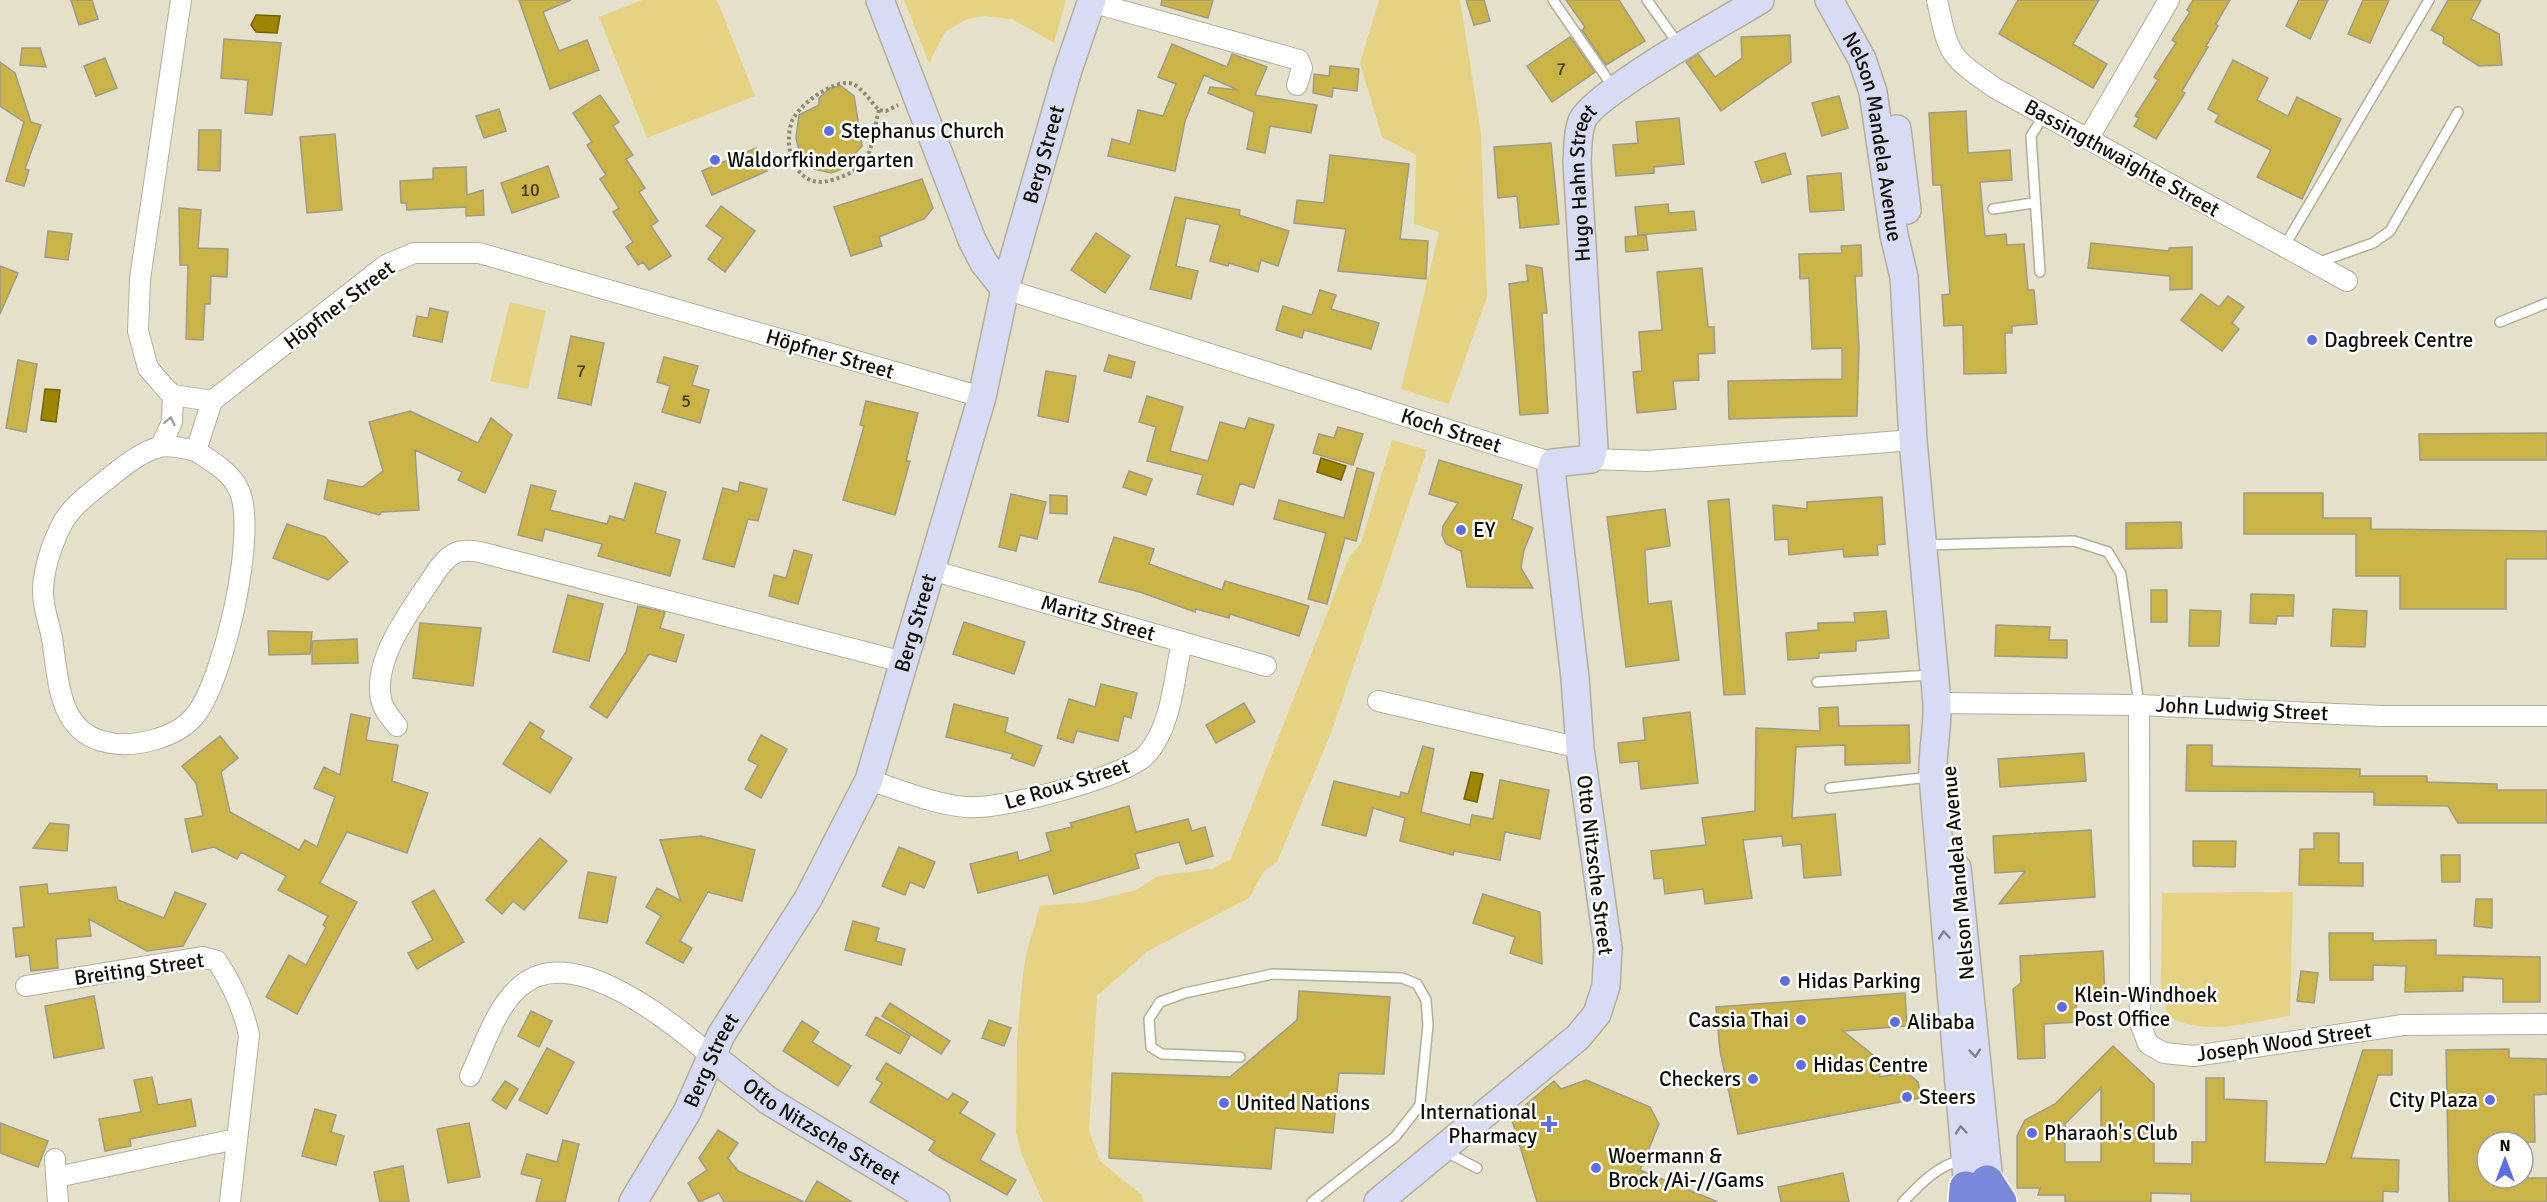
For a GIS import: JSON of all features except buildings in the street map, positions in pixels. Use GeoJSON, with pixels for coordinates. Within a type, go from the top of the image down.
{"type":"FeatureCollection","features":[{"type":"Feature","properties":{"kind":"street"},"geometry":{"type":"LineString","coordinates":[[181,0],[140,279],[138,331],[148,368],[173,395],[212,400],[196,451]]}},
{"type":"Feature","properties":{"kind":"street"},"geometry":{"type":"LineString","coordinates":[[880,0],[972,240],[984,263],[1005,289]]}},
{"type":"Feature","properties":{"kind":"street","name":"Hugo Hahn Street"},"geometry":{"type":"LineString","coordinates":[[1591,459],[1594,430],[1577,162],[1582,120],[1592,108],[1616,90],[1680,47],[1760,0]]}},
{"type":"Feature","properties":{"kind":"street","name":"Nelson Mandela Avenue"},"geometry":{"type":"LineString","coordinates":[[1829,0],[1857,49],[1873,92],[1894,236],[1904,277]]}},
{"type":"Feature","properties":{"kind":"street","name":"Nelson Mandela Avenue"},"geometry":{"type":"LineString","coordinates":[[1850,0],[1862,21],[1889,86],[1905,180],[1909,234],[1904,277],[1913,441],[1938,714],[1946,748],[1977,1191]]}},
{"type":"Feature","properties":{"kind":"street","name":"Bassingthwaighte Street"},"geometry":{"type":"LineString","coordinates":[[1936,0],[1950,51],[1959,62],[1995,88],[2347,281]]}},
{"type":"Feature","properties":{"kind":"street"},"geometry":{"type":"LineString","coordinates":[[2088,139],[2169,0]]}},
{"type":"Feature","properties":{"kind":"street"},"geometry":{"type":"LineString","coordinates":[[1092,1],[1299,60],[1302,68],[1296,85]]}},
{"type":"Feature","properties":{"kind":"street","name":"Berg Street"},"geometry":{"type":"LineString","coordinates":[[633,1202],[687,1113],[721,1035],[808,899],[869,780],[982,397],[1005,289],[1067,73],[1092,1]]}},
{"type":"Feature","properties":{"kind":"street","name":"Höpfner Street"},"geometry":{"type":"LineString","coordinates":[[212,400],[386,265],[414,253],[479,253],[982,397]]}},
{"type":"Feature","properties":{"kind":"street","name":"Koch Street"},"geometry":{"type":"LineString","coordinates":[[1005,289],[1553,463],[1591,459],[1648,461],[1913,441]]}},
{"type":"Feature","properties":{"kind":"street"},"geometry":{"type":"LineString","coordinates":[[161,446],[172,422],[173,395]]}},
{"type":"Feature","properties":{"kind":"street"},"geometry":{"type":"LineString","coordinates":[[161,446],[196,451],[226,473],[239,490],[247,526],[242,577],[224,647],[197,713],[177,730],[159,738],[127,743],[102,741],[84,732],[70,718],[60,694],[43,591],[47,565],[61,527],[72,510],[127,464],[161,446]]}},
{"type":"Feature","properties":{"kind":"street","name":"Otto Nitzsche Street"},"geometry":{"type":"LineString","coordinates":[[1378,1202],[1544,1067],[1591,1022],[1597,1014],[1615,949],[1580,748],[1575,678],[1551,470],[1553,463]]}},
{"type":"Feature","properties":{"kind":"street"},"geometry":{"type":"LineString","coordinates":[[398,726],[387,713],[381,699],[381,679],[388,651],[438,569],[447,557],[459,549],[480,552],[903,662]]}},
{"type":"Feature","properties":{"kind":"street","name":"Maritz Street"},"geometry":{"type":"LineString","coordinates":[[931,570],[1266,666]]}},
{"type":"Feature","properties":{"kind":"street","name":"Le Roux Street"},"geometry":{"type":"LineString","coordinates":[[869,780],[922,798],[956,806],[983,808],[1087,782],[1135,765],[1148,754],[1165,722],[1182,642]]}},
{"type":"Feature","properties":{"kind":"street"},"geometry":{"type":"LineString","coordinates":[[1378,701],[1580,748]]}},
{"type":"Feature","properties":{"kind":"street","name":"John Ludwig Street"},"geometry":{"type":"LineString","coordinates":[[1938,714],[2139,705],[2382,716],[2547,716]]}},
{"type":"Feature","properties":{"kind":"street","name":"Joseph Wood Street"},"geometry":{"type":"LineString","coordinates":[[2139,705],[2140,1023],[2148,1044],[2164,1053],[2194,1056],[2274,1042],[2403,1025],[2547,1024]]}},
{"type":"Feature","properties":{"kind":"street","name":"Nelson Mandela Avenue"},"geometry":{"type":"LineString","coordinates":[[1938,714],[1932,748],[1933,777],[1977,1191]]}},
{"type":"Feature","properties":{"kind":"street","name":"Breiting Street"},"geometry":{"type":"LineString","coordinates":[[26,986],[202,957],[214,958],[231,983],[249,1035],[230,1202]]}},
{"type":"Feature","properties":{"kind":"street"},"geometry":{"type":"LineString","coordinates":[[470,1076],[509,999],[530,980],[552,975],[586,977],[616,988],[674,1024],[711,1056]]}},
{"type":"Feature","properties":{"kind":"street","name":"Otto Nitzsche Street"},"geometry":{"type":"LineString","coordinates":[[711,1056],[769,1101],[936,1202]]}},
{"type":"Feature","properties":{"kind":"street"},"geometry":{"type":"LineString","coordinates":[[58,1202],[56,1168],[236,1139]]}},
{"type":"Feature","properties":{"kind":"lane"},"geometry":{"type":"LineString","coordinates":[[1553,0],[1616,90]]}},
{"type":"Feature","properties":{"kind":"lane"},"geometry":{"type":"LineString","coordinates":[[1647,0],[1680,47]]}},
{"type":"Feature","properties":{"kind":"lane"},"geometry":{"type":"LineString","coordinates":[[2284,247],[2429,0]]}},
{"type":"Feature","properties":{"kind":"lane"},"geometry":{"type":"LineString","coordinates":[[2315,264],[2373,243],[2390,231],[2458,112]]}},
{"type":"Feature","properties":{"kind":"lane"},"geometry":{"type":"LineString","coordinates":[[2040,272],[2033,203],[2031,136],[2044,115]]}},
{"type":"Feature","properties":{"kind":"lane"},"geometry":{"type":"LineString","coordinates":[[1993,209],[2033,203]]}},
{"type":"Feature","properties":{"kind":"lane"},"geometry":{"type":"LineString","coordinates":[[2500,322],[2547,303]]}},
{"type":"Feature","properties":{"kind":"lane"},"geometry":{"type":"LineString","coordinates":[[1924,545],[2074,541],[2108,552],[2121,574],[2139,705]]}},
{"type":"Feature","properties":{"kind":"lane"},"geometry":{"type":"LineString","coordinates":[[1817,682],[1935,674]]}},
{"type":"Feature","properties":{"kind":"lane"},"geometry":{"type":"LineString","coordinates":[[1830,788],[1933,777]]}},
{"type":"Feature","properties":{"kind":"lane"},"geometry":{"type":"LineString","coordinates":[[1240,1057],[1162,1054],[1151,1047],[1149,1019],[1160,1002],[1273,974],[1402,978],[1418,984],[1426,1000],[1428,1025],[1420,1105],[1395,1137],[1312,1202]]}},
{"type":"Feature","properties":{"kind":"lane"},"geometry":{"type":"LineString","coordinates":[[1444,1150],[1477,1168]]}},
{"type":"Feature","properties":{"kind":"lane"},"geometry":{"type":"LineString","coordinates":[[1903,1202],[1932,1173],[1945,1164],[1977,1191]]}},
{"type":"Feature","properties":{"kind":"path"},"geometry":{"type":"LineString","coordinates":[[879,110],[870,153],[858,168],[829,182],[818,183],[801,177],[789,135],[794,116],[821,91],[847,83],[864,92],[879,110],[886,111],[918,97]]}},
{"type":"Feature","properties":{"kind":"shaded area"},"geometry":{"type":"Polygon","coordinates":[[[642,0],[717,0],[755,96],[647,138],[599,17],[642,0]]]}},
{"type":"Feature","properties":{"kind":"shaded area"},"geometry":{"type":"Polygon","coordinates":[[[904,0],[1066,0],[1054,43],[1012,19],[985,16],[967,19],[945,32],[929,63],[904,0]]]}},
{"type":"Feature","properties":{"kind":"shaded area"},"geometry":{"type":"Polygon","coordinates":[[[1379,0],[1460,0],[1481,133],[1487,297],[1449,404],[1401,389],[1439,232],[1414,224],[1416,155],[1382,137],[1360,63],[1379,0]]]}},
{"type":"Feature","properties":{"kind":"shaded area"},"geometry":{"type":"Polygon","coordinates":[[[256,15],[280,16],[277,33],[256,32],[251,25],[256,15]]]}},
{"type":"Feature","properties":{"kind":"shaded area"},"geometry":{"type":"Polygon","coordinates":[[[510,302],[546,311],[528,389],[490,381],[510,302]]]}},
{"type":"Feature","properties":{"kind":"shaded area"},"geometry":{"type":"Polygon","coordinates":[[[45,389],[60,390],[56,422],[41,420],[45,389]]]}},
{"type":"Feature","properties":{"kind":"shaded area"},"geometry":{"type":"Polygon","coordinates":[[[1392,440],[1427,450],[1331,733],[1277,862],[1264,871],[1249,898],[1148,951],[1097,996],[1089,1130],[1100,1161],[1142,1195],[1143,1202],[1043,1202],[1022,1155],[1016,1133],[1017,1041],[1022,982],[1026,955],[1040,906],[1088,902],[1136,890],[1158,876],[1212,869],[1231,859],[1349,557],[1361,543],[1392,440]]]}},
{"type":"Feature","properties":{"kind":"shaded area"},"geometry":{"type":"Polygon","coordinates":[[[1321,458],[1346,466],[1341,480],[1317,472],[1321,458]]]}},
{"type":"Feature","properties":{"kind":"shaded area"},"geometry":{"type":"Polygon","coordinates":[[[1471,772],[1483,774],[1477,802],[1464,799],[1471,772]]]}},
{"type":"Feature","properties":{"kind":"shaded area"},"geometry":{"type":"Polygon","coordinates":[[[2293,892],[2290,1016],[2213,1027],[2183,1023],[2169,1017],[2161,995],[2162,893],[2293,892]]]}},
{"type":"Feature","properties":{"kind":"place","name":"Stephanus Church"},"geometry":{"type":"Point","coordinates":[829,131]}},
{"type":"Feature","properties":{"kind":"place","name":"Waldorfkindergarten"},"geometry":{"type":"Point","coordinates":[715,160]}},
{"type":"Feature","properties":{"kind":"place","name":"Dagbreek Centre"},"geometry":{"type":"Point","coordinates":[2312,340]}},
{"type":"Feature","properties":{"kind":"place","name":"EY"},"geometry":{"type":"Point","coordinates":[1461,530]}},
{"type":"Feature","properties":{"kind":"place","name":"Hidas Parking"},"geometry":{"type":"Point","coordinates":[1785,981]}},
{"type":"Feature","properties":{"kind":"place","name":"Klein-Windhoek Post Office"},"geometry":{"type":"Point","coordinates":[2062,1007]}},
{"type":"Feature","properties":{"kind":"place","name":"Cassia Thai"},"geometry":{"type":"Point","coordinates":[1801,1020]}},
{"type":"Feature","properties":{"kind":"place","name":"Alibaba"},"geometry":{"type":"Point","coordinates":[1895,1022]}},
{"type":"Feature","properties":{"kind":"place","name":"Hidas Centre"},"geometry":{"type":"Point","coordinates":[1801,1065]}},
{"type":"Feature","properties":{"kind":"place","name":"Checkers"},"geometry":{"type":"Point","coordinates":[1753,1079]}},
{"type":"Feature","properties":{"kind":"place","name":"Steers"},"geometry":{"type":"Point","coordinates":[1907,1097]}},
{"type":"Feature","properties":{"kind":"place","name":"City Plaza"},"geometry":{"type":"Point","coordinates":[2490,1100]}},
{"type":"Feature","properties":{"kind":"place","name":"United Nations"},"geometry":{"type":"Point","coordinates":[1224,1103]}},
{"type":"Feature","properties":{"kind":"place","name":"International Pharmacy"},"geometry":{"type":"Point","coordinates":[1549,1124]}},
{"type":"Feature","properties":{"kind":"place","name":"Pharaoh's Club"},"geometry":{"type":"Point","coordinates":[2032,1133]}},
{"type":"Feature","properties":{"kind":"place","name":"Woermann & Brock /Ai-//Gams"},"geometry":{"type":"Point","coordinates":[1596,1168]}}]}
